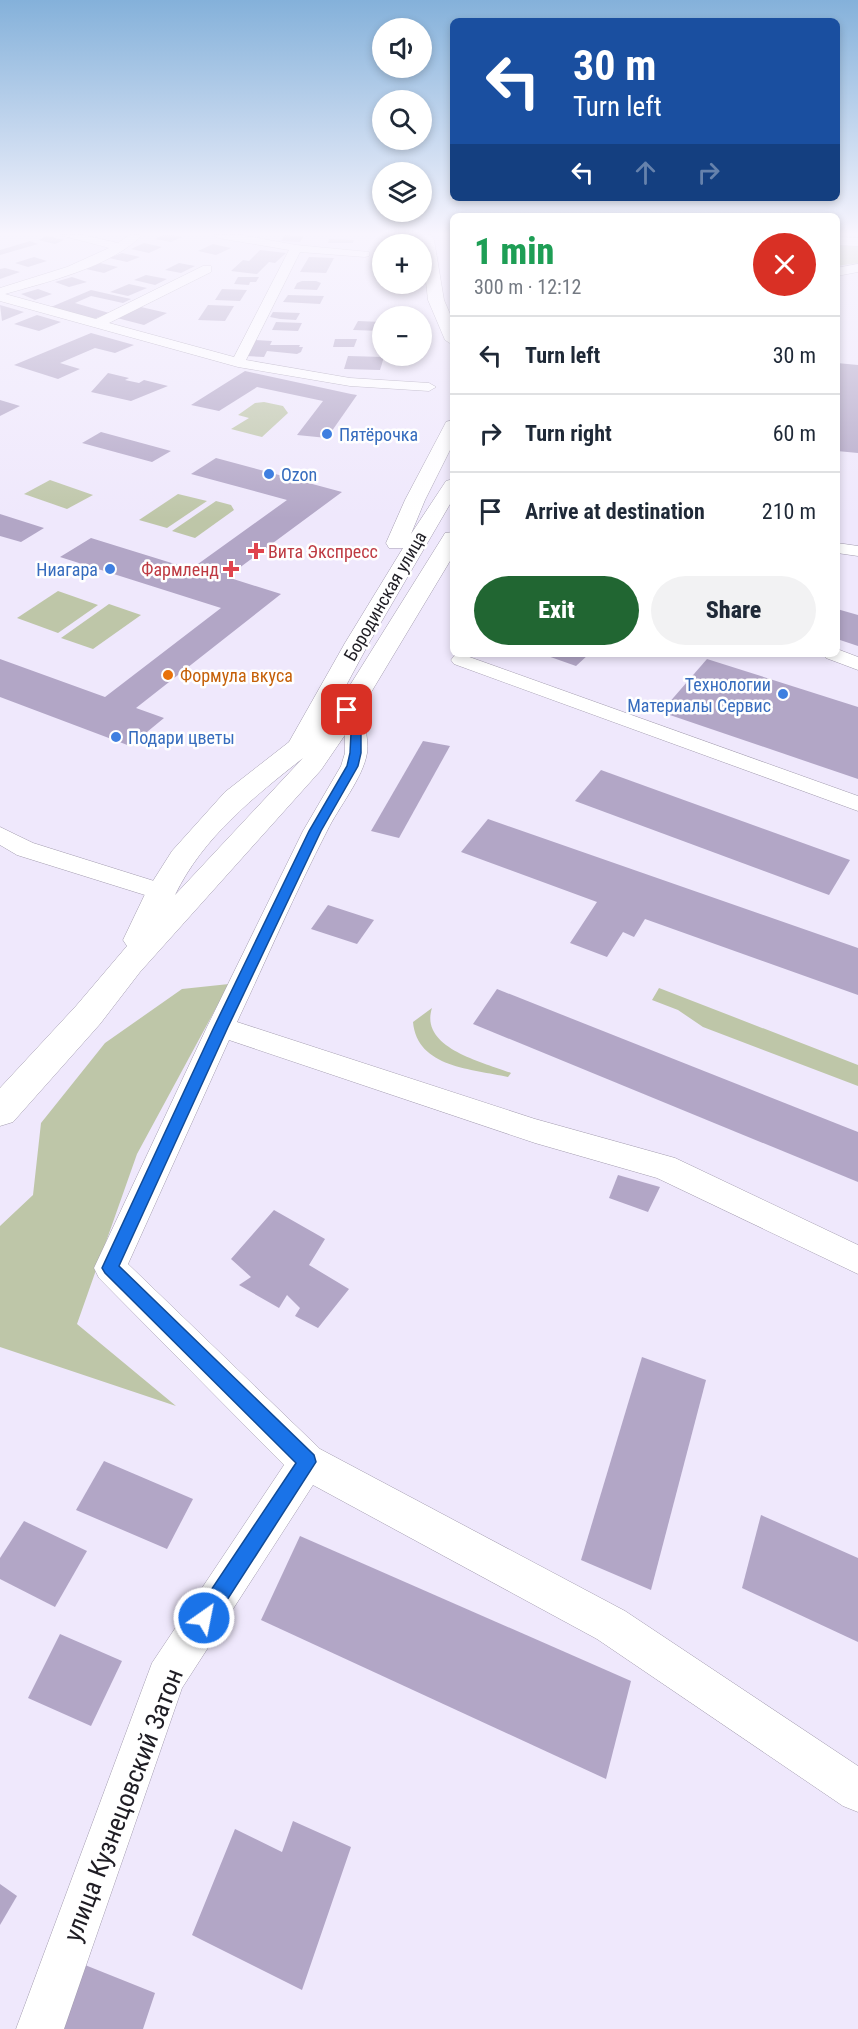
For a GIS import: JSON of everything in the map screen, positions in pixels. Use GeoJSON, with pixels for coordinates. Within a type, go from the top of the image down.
{"type":"FeatureCollection","features":[{"type":"Feature","properties":{"kind":"street"},"geometry":{"type":"LineString","coordinates":[[118,330],[238,363],[350,382],[429,387]]}},
{"type":"Feature","properties":{"kind":"street"},"geometry":{"type":"LineString","coordinates":[[238,363],[255,330]]}},
{"type":"Feature","properties":{"kind":"street"},"geometry":{"type":"LineString","coordinates":[[357,643],[415,500],[450,432]]}},
{"type":"Feature","properties":{"kind":"street","name":"Бородинская улица"},"geometry":{"type":"LineString","coordinates":[[129,964],[161,892],[182,858],[220,812],[300,747],[357,643],[450,490]]}},
{"type":"Feature","properties":{"kind":"street","name":"Бородинская улица"},"geometry":{"type":"LineString","coordinates":[[0,1112],[88,1015],[129,964],[312,764],[450,543]]}},
{"type":"Feature","properties":{"kind":"street"},"geometry":{"type":"LineString","coordinates":[[840,548],[858,551]]}},
{"type":"Feature","properties":{"kind":"street"},"geometry":{"type":"LineString","coordinates":[[840,657],[858,664]]}},
{"type":"Feature","properties":{"kind":"street"},"geometry":{"type":"LineString","coordinates":[[460,660],[858,804]]}},
{"type":"Feature","properties":{"kind":"street"},"geometry":{"type":"LineString","coordinates":[[347,710],[356,733],[356,753],[352,766],[315,831],[221,1027],[110,1268],[307,1462],[611,1625],[858,1791]]}},
{"type":"Feature","properties":{"kind":"street"},"geometry":{"type":"LineString","coordinates":[[0,835],[25,849],[161,892]]}},
{"type":"Feature","properties":{"kind":"street"},"geometry":{"type":"LineString","coordinates":[[221,1027],[535,1131],[664,1167],[858,1260]]}},
{"type":"Feature","properties":{"kind":"street","name":"улица Кузнецовский Затон"},"geometry":{"type":"LineString","coordinates":[[40,2029],[166,1677],[307,1462]]}},
{"type":"Feature","properties":{"kind":"green space"},"geometry":{"type":"Polygon","coordinates":[[[264,402],[283,406],[288,413],[262,437],[231,429],[249,418],[238,415],[255,403],[264,402]]]}},
{"type":"Feature","properties":{"kind":"green space"},"geometry":{"type":"Polygon","coordinates":[[[50,480],[93,495],[67,509],[24,494],[50,480]]]}},
{"type":"Feature","properties":{"kind":"green space"},"geometry":{"type":"Polygon","coordinates":[[[178,494],[207,501],[167,528],[139,520],[178,494]]]}},
{"type":"Feature","properties":{"kind":"green space"},"geometry":{"type":"Polygon","coordinates":[[[216,501],[231,505],[234,510],[195,538],[172,531],[216,501]]]}},
{"type":"Feature","properties":{"kind":"green space"},"geometry":{"type":"Polygon","coordinates":[[[58,591],[98,605],[58,633],[17,618],[58,591]]]}},
{"type":"Feature","properties":{"kind":"green space"},"geometry":{"type":"Polygon","coordinates":[[[109,604],[141,615],[93,649],[61,638],[109,604]]]}},
{"type":"Feature","properties":{"kind":"green space"},"geometry":{"type":"Polygon","coordinates":[[[229,984],[137,1154],[77,1324],[176,1406],[0,1347],[0,1226],[33,1195],[41,1123],[105,1043],[182,989],[229,984]]]}},
{"type":"Feature","properties":{"kind":"green space"},"geometry":{"type":"Polygon","coordinates":[[[659,988],[858,1065],[858,1086],[703,1027],[678,1010],[652,1000],[659,988]]]}},
{"type":"Feature","properties":{"kind":"green space"},"geometry":{"type":"Polygon","coordinates":[[[432,1008],[431,1022],[435,1033],[444,1043],[470,1058],[511,1073],[508,1077],[449,1064],[436,1058],[425,1049],[417,1037],[413,1022],[432,1008]]]}},
{"type":"Feature","properties":{"kind":"building"},"geometry":{"type":"Polygon","coordinates":[[[91,333],[134,345],[115,353],[95,348],[60,363],[80,369],[58,379],[14,365],[91,333]]]}},
{"type":"Feature","properties":{"kind":"building"},"geometry":{"type":"Polygon","coordinates":[[[335,339],[357,339],[354,347],[333,347],[335,339]]]}},
{"type":"Feature","properties":{"kind":"building"},"geometry":{"type":"Polygon","coordinates":[[[255,340],[272,341],[270,345],[300,345],[299,347],[303,347],[297,354],[267,351],[264,357],[246,356],[255,340]]]}},
{"type":"Feature","properties":{"kind":"building"},"geometry":{"type":"Polygon","coordinates":[[[348,356],[372,357],[372,366],[381,366],[380,370],[344,369],[348,356]]]}},
{"type":"Feature","properties":{"kind":"building"},"geometry":{"type":"Polygon","coordinates":[[[840,363],[858,365],[858,453],[840,451],[840,363]]]}},
{"type":"Feature","properties":{"kind":"building"},"geometry":{"type":"Polygon","coordinates":[[[245,371],[357,395],[327,438],[297,435],[323,401],[257,387],[219,411],[191,405],[245,371]]]}},
{"type":"Feature","properties":{"kind":"building"},"geometry":{"type":"Polygon","coordinates":[[[108,373],[129,378],[125,380],[139,383],[144,380],[168,386],[131,401],[91,392],[108,373]]]}},
{"type":"Feature","properties":{"kind":"building"},"geometry":{"type":"Polygon","coordinates":[[[0,400],[20,406],[0,416],[0,400]]]}},
{"type":"Feature","properties":{"kind":"building"},"geometry":{"type":"Polygon","coordinates":[[[101,432],[171,451],[152,462],[82,443],[101,432]]]}},
{"type":"Feature","properties":{"kind":"building"},"geometry":{"type":"Polygon","coordinates":[[[216,458],[342,492],[227,577],[281,594],[136,708],[164,718],[130,746],[0,697],[0,659],[105,697],[221,608],[60,557],[91,538],[191,569],[287,500],[191,474],[216,458]]]}},
{"type":"Feature","properties":{"kind":"building"},"geometry":{"type":"Polygon","coordinates":[[[0,514],[44,528],[21,542],[0,536],[0,514]]]}},
{"type":"Feature","properties":{"kind":"building"},"geometry":{"type":"Polygon","coordinates":[[[840,610],[858,615],[858,646],[840,640],[840,610]]]}},
{"type":"Feature","properties":{"kind":"building"},"geometry":{"type":"Polygon","coordinates":[[[550,657],[586,657],[576,666],[550,657]]]}},
{"type":"Feature","properties":{"kind":"building"},"geometry":{"type":"Polygon","coordinates":[[[707,659],[858,707],[858,779],[661,712],[707,659]]]}},
{"type":"Feature","properties":{"kind":"building"},"geometry":{"type":"Polygon","coordinates":[[[423,741],[450,746],[399,838],[371,831],[423,741]]]}},
{"type":"Feature","properties":{"kind":"building"},"geometry":{"type":"Polygon","coordinates":[[[601,770],[850,860],[829,895],[575,801],[601,770]]]}},
{"type":"Feature","properties":{"kind":"building"},"geometry":{"type":"Polygon","coordinates":[[[488,819],[858,948],[858,995],[645,919],[634,937],[623,932],[607,957],[570,943],[597,902],[461,852],[488,819]]]}},
{"type":"Feature","properties":{"kind":"building"},"geometry":{"type":"Polygon","coordinates":[[[328,905],[374,920],[357,944],[311,929],[328,905]]]}},
{"type":"Feature","properties":{"kind":"building"},"geometry":{"type":"Polygon","coordinates":[[[497,989],[858,1132],[858,1182],[473,1024],[497,989]]]}},
{"type":"Feature","properties":{"kind":"building"},"geometry":{"type":"Polygon","coordinates":[[[618,1175],[660,1187],[648,1212],[609,1198],[618,1175]]]}},
{"type":"Feature","properties":{"kind":"building"},"geometry":{"type":"Polygon","coordinates":[[[274,1210],[325,1239],[309,1265],[349,1289],[318,1328],[295,1316],[300,1308],[287,1295],[279,1308],[239,1285],[251,1277],[231,1259],[274,1210]]]}},
{"type":"Feature","properties":{"kind":"building"},"geometry":{"type":"Polygon","coordinates":[[[642,1357],[706,1380],[651,1590],[581,1560],[642,1357]]]}},
{"type":"Feature","properties":{"kind":"building"},"geometry":{"type":"Polygon","coordinates":[[[104,1461],[193,1499],[167,1549],[76,1510],[104,1461]]]}},
{"type":"Feature","properties":{"kind":"building"},"geometry":{"type":"Polygon","coordinates":[[[761,1515],[858,1558],[858,1642],[742,1588],[761,1515]]]}},
{"type":"Feature","properties":{"kind":"building"},"geometry":{"type":"Polygon","coordinates":[[[24,1521],[87,1551],[55,1607],[0,1579],[0,1558],[24,1521]]]}},
{"type":"Feature","properties":{"kind":"building"},"geometry":{"type":"Polygon","coordinates":[[[300,1536],[631,1681],[606,1779],[261,1620],[300,1536]]]}},
{"type":"Feature","properties":{"kind":"building"},"geometry":{"type":"Polygon","coordinates":[[[60,1634],[122,1661],[91,1726],[28,1698],[60,1634]]]}},
{"type":"Feature","properties":{"kind":"building"},"geometry":{"type":"Polygon","coordinates":[[[293,1821],[351,1847],[302,1990],[192,1935],[235,1829],[282,1852],[293,1821]]]}},
{"type":"Feature","properties":{"kind":"building"},"geometry":{"type":"Polygon","coordinates":[[[0,1884],[17,1896],[0,1925],[0,1884]]]}},
{"type":"Feature","properties":{"kind":"building"},"geometry":{"type":"Polygon","coordinates":[[[85,1965],[155,1993],[143,2029],[61,2029],[85,1965]]]}},
{"type":"Feature","properties":{"kind":"place","name":"Пятёрочка"},"geometry":{"type":"Point","coordinates":[327,434]}},
{"type":"Feature","properties":{"kind":"place","name":"Ozon"},"geometry":{"type":"Point","coordinates":[269,474]}},
{"type":"Feature","properties":{"kind":"place","name":"Вита Экспресс"},"geometry":{"type":"Point","coordinates":[256,551]}},
{"type":"Feature","properties":{"kind":"place","name":"Ниагара"},"geometry":{"type":"Point","coordinates":[110,569]}},
{"type":"Feature","properties":{"kind":"place","name":"Фармленд"},"geometry":{"type":"Point","coordinates":[231,569]}},
{"type":"Feature","properties":{"kind":"place","name":"Формула вкуса"},"geometry":{"type":"Point","coordinates":[168,675]}},
{"type":"Feature","properties":{"kind":"place","name":"Технологии Материалы Сервис"},"geometry":{"type":"Point","coordinates":[783,694]}},
{"type":"Feature","properties":{"kind":"place","name":"Подари цветы"},"geometry":{"type":"Point","coordinates":[116,737]}},
{"type":"Feature","properties":{"kind":"route"},"geometry":{"type":"LineString","coordinates":[[204,1618],[307,1462],[110,1268],[221,1027],[315,831],[352,766],[356,753],[356,733],[347,710]]}}]}
